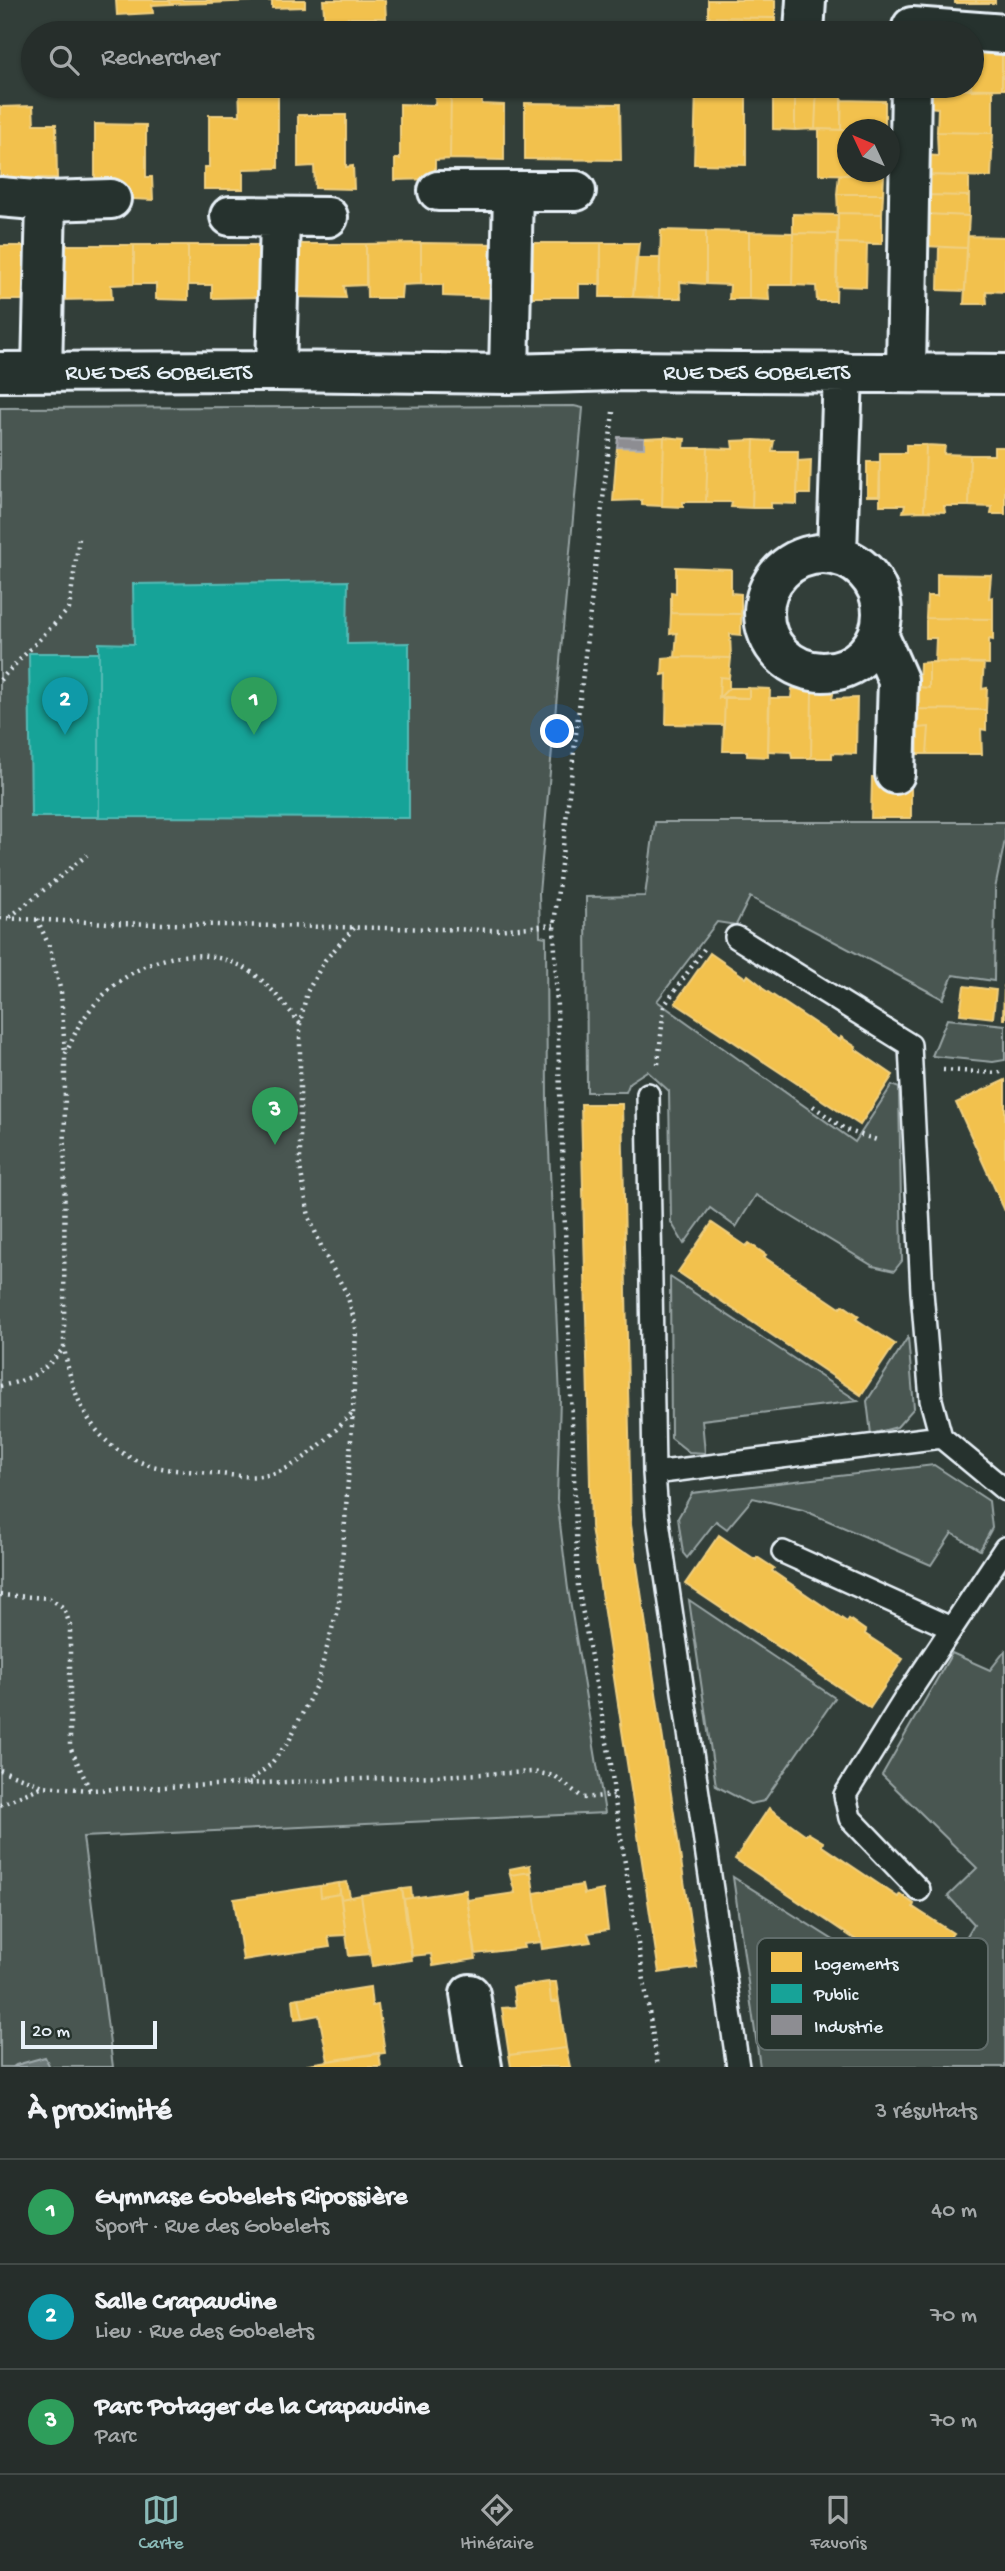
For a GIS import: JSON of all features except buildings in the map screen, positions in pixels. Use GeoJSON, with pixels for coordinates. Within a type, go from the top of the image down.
{"type":"FeatureCollection","features":[{"type":"Feature","properties":{"kind":"street"},"geometry":{"type":"LineString","coordinates":[[805,21],[806,0]]}},
{"type":"Feature","properties":{"kind":"street"},"geometry":{"type":"LineString","coordinates":[[984,31],[1005,34]]}},
{"type":"Feature","properties":{"kind":"street"},"geometry":{"type":"LineString","coordinates":[[906,371],[911,98]]}},
{"type":"Feature","properties":{"kind":"street"},"geometry":{"type":"LineString","coordinates":[[438,191],[576,191]]}},
{"type":"Feature","properties":{"kind":"street"},"geometry":{"type":"LineString","coordinates":[[509,374],[513,191]]}},
{"type":"Feature","properties":{"kind":"street"},"geometry":{"type":"LineString","coordinates":[[0,197],[46,201],[111,199]]}},
{"type":"Feature","properties":{"kind":"street","name":"RUE DES GOBELETS"},"geometry":{"type":"LineString","coordinates":[[42,371],[46,201]]}},
{"type":"Feature","properties":{"kind":"street"},"geometry":{"type":"LineString","coordinates":[[230,216],[328,218]]}},
{"type":"Feature","properties":{"kind":"street","name":"RUE DES GOBELETS"},"geometry":{"type":"LineString","coordinates":[[276,371],[279,218]]}},
{"type":"Feature","properties":{"kind":"street","name":"RUE DES GOBELETS"},"geometry":{"type":"LineString","coordinates":[[0,372],[509,374],[618,371],[906,371],[1005,374]]}},
{"type":"Feature","properties":{"kind":"street"},"geometry":{"type":"LineString","coordinates":[[837,554],[843,372]]}},
{"type":"Feature","properties":{"kind":"street"},"geometry":{"type":"LineString","coordinates":[[879,637],[859,659],[832,674],[808,672],[788,663],[773,647],[764,626],[764,601],[771,584],[790,564],[810,555],[837,554],[859,565],[873,579],[883,607],[879,637],[898,680],[895,774]]}},
{"type":"Feature","properties":{"kind":"street"},"geometry":{"type":"LineString","coordinates":[[470,1994],[482,2067]]}},
{"type":"Feature","properties":{"kind":"lane"},"geometry":{"type":"LineString","coordinates":[[736,937],[910,1045],[922,1292],[931,1400],[941,1437],[1005,1490]]}},
{"type":"Feature","properties":{"kind":"lane"},"geometry":{"type":"LineString","coordinates":[[648,1094],[654,1473],[661,1541],[737,2067]]}},
{"type":"Feature","properties":{"kind":"lane"},"geometry":{"type":"LineString","coordinates":[[654,1473],[941,1437]]}},
{"type":"Feature","properties":{"kind":"lane"},"geometry":{"type":"LineString","coordinates":[[919,1890],[850,1818],[845,1795],[1005,1548]]}},
{"type":"Feature","properties":{"kind":"lane"},"geometry":{"type":"LineString","coordinates":[[783,1552],[951,1628]]}},
{"type":"Feature","properties":{"kind":"path"},"geometry":{"type":"LineString","coordinates":[[618,371],[554,925],[578,1587],[611,1764],[658,2067]]}},
{"type":"Feature","properties":{"kind":"path"},"geometry":{"type":"LineString","coordinates":[[0,680],[69,609],[79,538]]}},
{"type":"Feature","properties":{"kind":"path"},"geometry":{"type":"LineString","coordinates":[[10,917],[88,855]]}},
{"type":"Feature","properties":{"kind":"path"},"geometry":{"type":"LineString","coordinates":[[0,918],[496,930],[554,925]]}},
{"type":"Feature","properties":{"kind":"path"},"geometry":{"type":"LineString","coordinates":[[37,919],[50,948],[61,992],[65,1055],[64,1348],[69,1380],[101,1438],[124,1454],[160,1468],[260,1478],[283,1471],[307,1456],[353,1412]]}},
{"type":"Feature","properties":{"kind":"path"},"geometry":{"type":"LineString","coordinates":[[246,1784],[270,1765],[289,1741],[318,1681],[339,1603],[353,1412],[356,1327],[347,1294],[324,1253],[309,1217],[300,1167],[300,1023],[307,992],[325,960],[355,927]]}},
{"type":"Feature","properties":{"kind":"path"},"geometry":{"type":"LineString","coordinates":[[648,1094],[656,1081],[664,1006],[715,933],[736,937]]}},
{"type":"Feature","properties":{"kind":"path"},"geometry":{"type":"LineString","coordinates":[[65,1055],[81,1022],[107,990],[139,967],[172,957],[205,956],[237,964],[269,987],[300,1023]]}},
{"type":"Feature","properties":{"kind":"path"},"geometry":{"type":"LineString","coordinates":[[911,1069],[998,1073],[1005,1070]]}},
{"type":"Feature","properties":{"kind":"path"},"geometry":{"type":"LineString","coordinates":[[813,1106],[846,1130],[867,1138],[915,1149]]}},
{"type":"Feature","properties":{"kind":"path"},"geometry":{"type":"LineString","coordinates":[[0,1386],[27,1381],[48,1366],[64,1348]]}},
{"type":"Feature","properties":{"kind":"path"},"geometry":{"type":"LineString","coordinates":[[0,1595],[49,1598],[64,1608],[70,1625],[70,1746],[90,1790]]}},
{"type":"Feature","properties":{"kind":"path"},"geometry":{"type":"LineString","coordinates":[[0,1770],[43,1786],[90,1790],[533,1772],[555,1776],[583,1798],[614,1795]]}},
{"type":"Feature","properties":{"kind":"path"},"geometry":{"type":"LineString","coordinates":[[0,1805],[43,1786]]}},
{"type":"Feature","properties":{"kind":"shaded area"},"geometry":{"type":"Polygon","coordinates":[[[0,408],[583,408],[539,893],[540,936],[546,937],[547,1103],[560,1398],[557,1499],[568,1589],[605,1813],[83,1837],[113,2067],[0,2067],[0,408]]]}},
{"type":"Feature","properties":{"kind":"shaded area"},"geometry":{"type":"Polygon","coordinates":[[[655,822],[1005,822],[1005,840],[995,889],[994,981],[953,975],[943,999],[750,897],[736,925],[717,922],[657,1001],[855,1142],[892,1085],[899,1088],[902,1261],[894,1271],[873,1266],[756,1195],[736,1227],[710,1208],[684,1244],[671,1222],[669,1091],[647,1071],[630,1082],[626,1092],[587,1092],[586,897],[645,896],[655,822]]]}},
{"type":"Feature","properties":{"kind":"shaded area"},"geometry":{"type":"Polygon","coordinates":[[[947,1019],[1005,1025],[1005,1060],[993,1062],[932,1056],[947,1019]]]}},
{"type":"Feature","properties":{"kind":"shaded area"},"geometry":{"type":"Polygon","coordinates":[[[670,1277],[858,1401],[702,1420],[705,1453],[689,1452],[671,1438],[670,1277]]]}},
{"type":"Feature","properties":{"kind":"shaded area"},"geometry":{"type":"Polygon","coordinates":[[[908,1337],[914,1408],[897,1427],[871,1434],[867,1401],[908,1337]]]}},
{"type":"Feature","properties":{"kind":"shaded area"},"geometry":{"type":"Polygon","coordinates":[[[934,1465],[989,1501],[992,1528],[980,1550],[952,1533],[931,1565],[803,1510],[753,1498],[727,1529],[716,1521],[687,1558],[683,1553],[678,1518],[692,1493],[934,1465]]]}},
{"type":"Feature","properties":{"kind":"shaded area"},"geometry":{"type":"Polygon","coordinates":[[[689,1600],[835,1698],[764,1801],[750,1804],[716,1786],[689,1600]]]}},
{"type":"Feature","properties":{"kind":"shaded area"},"geometry":{"type":"Polygon","coordinates":[[[1005,1651],[1005,2067],[760,2067],[758,2050],[988,2050],[988,1938],[966,1938],[974,1924],[948,1896],[977,1868],[882,1775],[952,1653],[990,1670],[1005,1651]]]}},
{"type":"Feature","properties":{"kind":"shaded area"},"geometry":{"type":"Polygon","coordinates":[[[733,1877],[830,1938],[757,1938],[757,2046],[733,1877]]]}},
{"type":"Feature","properties":{"kind":"shaded area"},"geometry":{"type":"Polygon","coordinates":[[[45,2057],[50,2067],[13,2067],[16,2065],[45,2057]]]}},
{"type":"Feature","properties":{"kind":"place","name":"Salle Crapaudine"},"geometry":{"type":"Point","coordinates":[65,735]}},
{"type":"Feature","properties":{"kind":"place","name":"Gymnase Gobelets Ripossière"},"geometry":{"type":"Point","coordinates":[254,735]}},
{"type":"Feature","properties":{"kind":"place","name":"Parc Potager de la Crapaudine"},"geometry":{"type":"Point","coordinates":[275,1145]}}]}
